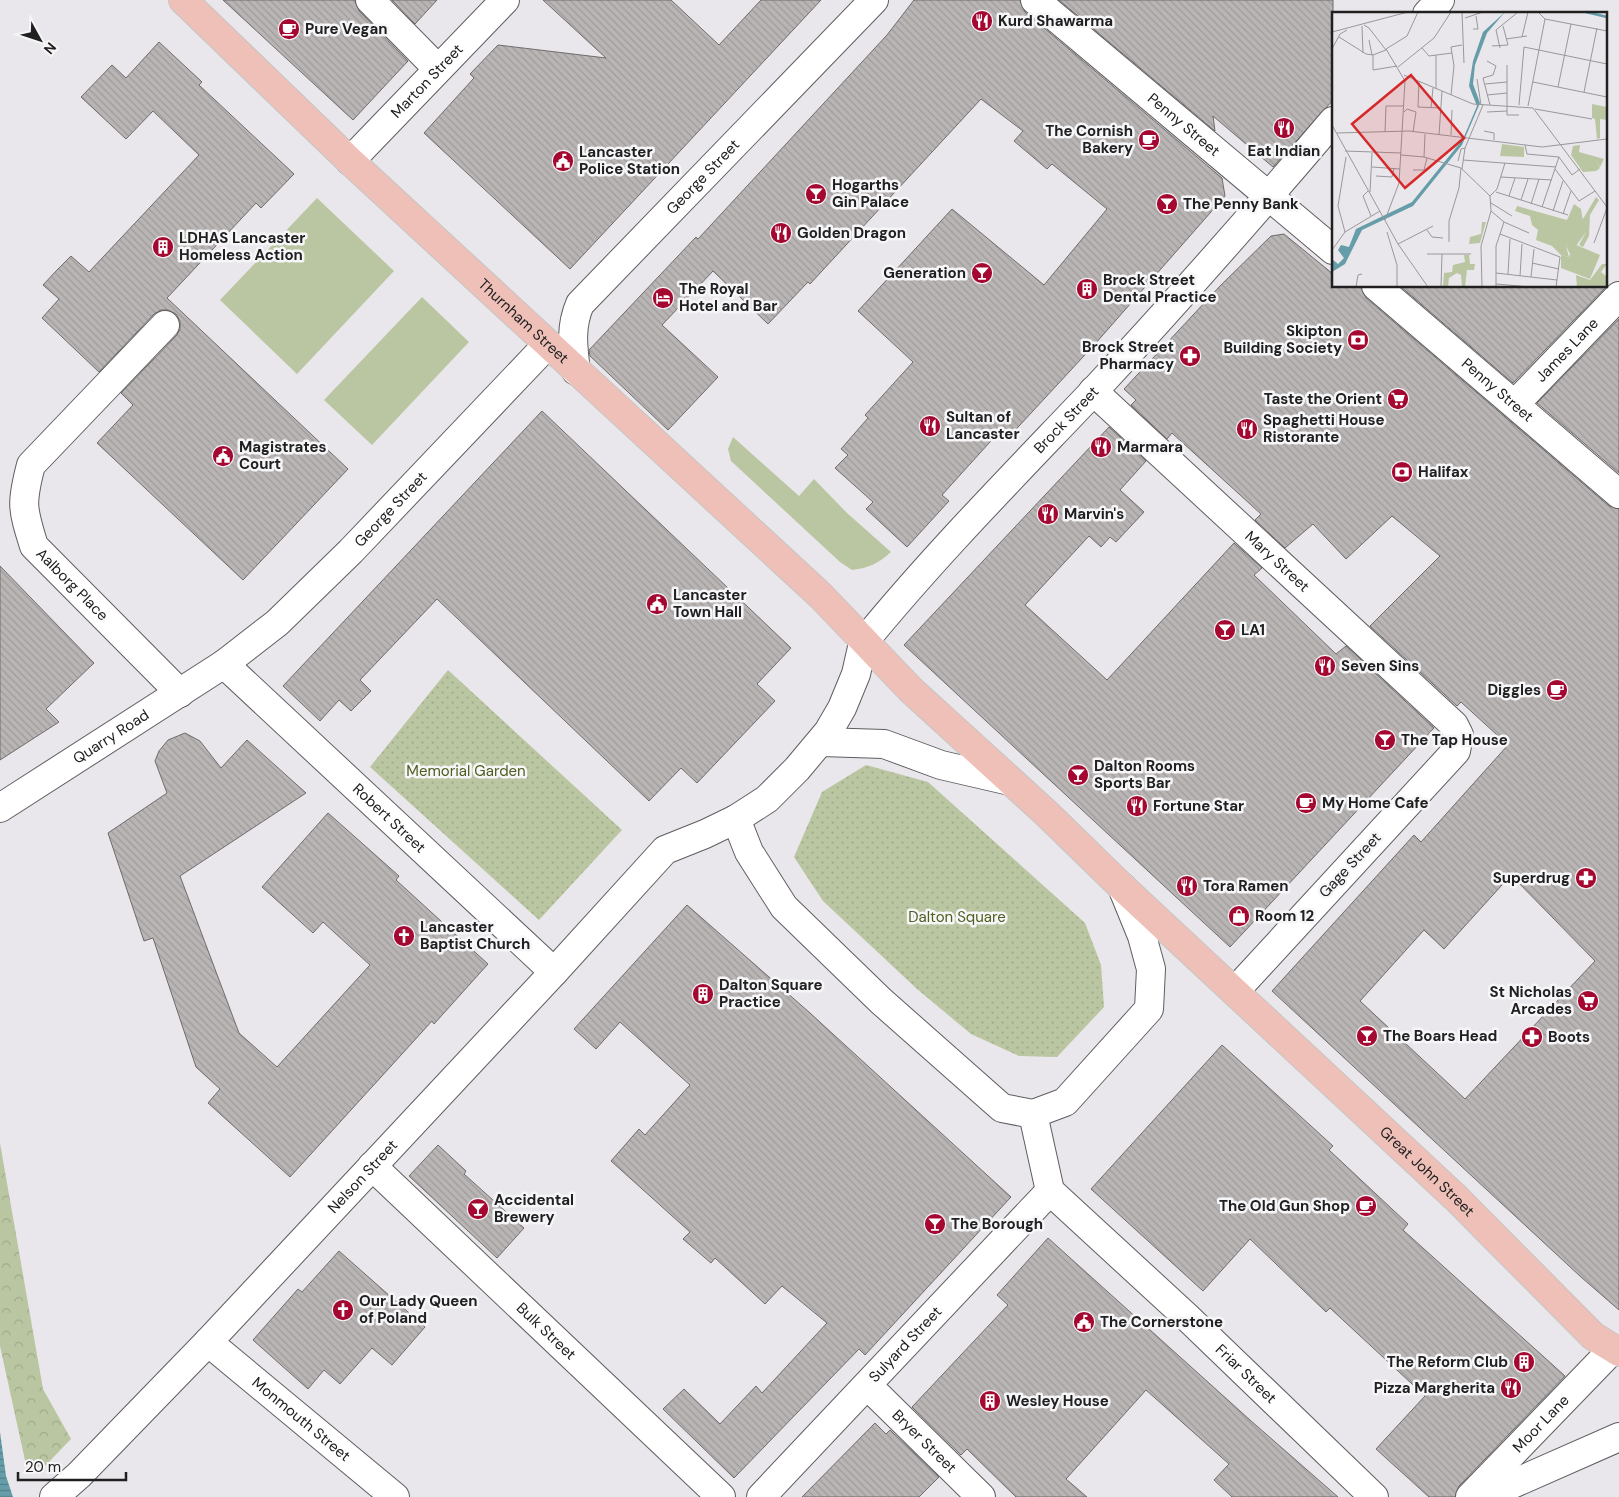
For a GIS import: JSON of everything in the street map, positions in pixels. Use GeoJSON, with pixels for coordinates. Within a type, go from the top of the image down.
{"type":"FeatureCollection","features":[{"type":"Feature","properties":{"kind":"main road","name":"Thurnham Street"},"geometry":{"type":"LineString","coordinates":[[183,0],[350,161],[820,596],[863,643]]}},
{"type":"Feature","properties":{"kind":"main road"},"geometry":{"type":"LineString","coordinates":[[863,643],[910,690],[1235,991]]}},
{"type":"Feature","properties":{"kind":"main road","name":"Great John Street"},"geometry":{"type":"LineString","coordinates":[[1235,991],[1456,1198],[1593,1336],[1616,1351]]}},
{"type":"Feature","properties":{"kind":"street"},"geometry":{"type":"LineString","coordinates":[[370,0],[438,69]]}},
{"type":"Feature","properties":{"kind":"street","name":"Marton Street"},"geometry":{"type":"LineString","coordinates":[[350,161],[505,0]]}},
{"type":"Feature","properties":{"kind":"street","name":"George Street"},"geometry":{"type":"LineString","coordinates":[[576,371],[572,341],[574,318],[580,304],[874,0]]}},
{"type":"Feature","properties":{"kind":"street","name":"Penny Street"},"geometry":{"type":"LineString","coordinates":[[1035,0],[1332,249]]}},
{"type":"Feature","properties":{"kind":"street"},"geometry":{"type":"LineString","coordinates":[[1429,12],[1440,0]]}},
{"type":"Feature","properties":{"kind":"street","name":"Brock Street"},"geometry":{"type":"LineString","coordinates":[[863,643],[903,594],[1093,391],[1270,196],[1332,122]]}},
{"type":"Feature","properties":{"kind":"street","name":"Penny Street"},"geometry":{"type":"LineString","coordinates":[[1378,288],[1619,494]]}},
{"type":"Feature","properties":{"kind":"street","name":"James Lane"},"geometry":{"type":"LineString","coordinates":[[1515,404],[1619,296]]}},
{"type":"Feature","properties":{"kind":"street","name":"Aalborg Place"},"geometry":{"type":"LineString","coordinates":[[164,325],[31,465],[23,496],[24,517],[34,546],[180,693]]}},
{"type":"Feature","properties":{"kind":"street","name":"George Street"},"geometry":{"type":"LineString","coordinates":[[224,664],[277,623],[351,551],[547,345]]}},
{"type":"Feature","properties":{"kind":"street","name":"Mary Street"},"geometry":{"type":"LineString","coordinates":[[1093,391],[1454,725],[1459,735]]}},
{"type":"Feature","properties":{"kind":"street"},"geometry":{"type":"LineString","coordinates":[[863,643],[848,695],[821,742],[797,770],[766,799],[736,819],[749,852],[784,907],[881,1001],[1002,1108],[1033,1114],[1065,1102],[1149,1009],[1151,969],[1142,936],[1122,887]]}},
{"type":"Feature","properties":{"kind":"street","name":"Quarry Road"},"geometry":{"type":"LineString","coordinates":[[0,808],[224,664]]}},
{"type":"Feature","properties":{"kind":"street","name":"Robert Street"},"geometry":{"type":"LineString","coordinates":[[224,664],[554,972]]}},
{"type":"Feature","properties":{"kind":"street","name":"Gage Street"},"geometry":{"type":"LineString","coordinates":[[1235,991],[1456,751],[1459,735]]}},
{"type":"Feature","properties":{"kind":"street"},"geometry":{"type":"LineString","coordinates":[[821,742],[884,744],[941,765],[1010,781]]}},
{"type":"Feature","properties":{"kind":"street","name":"Nelson Street"},"geometry":{"type":"LineString","coordinates":[[59,1493],[90,1464],[208,1342],[554,972],[665,850],[706,834],[736,819]]}},
{"type":"Feature","properties":{"kind":"street"},"geometry":{"type":"LineString","coordinates":[[1033,1114],[1050,1191]]}},
{"type":"Feature","properties":{"kind":"street","name":"Bulk Street"},"geometry":{"type":"LineString","coordinates":[[372,1166],[721,1497]]}},
{"type":"Feature","properties":{"kind":"street","name":"Sulyard Street"},"geometry":{"type":"LineString","coordinates":[[761,1497],[868,1386],[1050,1191]]}},
{"type":"Feature","properties":{"kind":"street","name":"Friar Street"},"geometry":{"type":"LineString","coordinates":[[1050,1191],[1209,1338],[1374,1497]]}},
{"type":"Feature","properties":{"kind":"street","name":"Monmouth Street"},"geometry":{"type":"LineString","coordinates":[[208,1342],[395,1497]]}},
{"type":"Feature","properties":{"kind":"street","name":"Moor Lane"},"geometry":{"type":"LineString","coordinates":[[1470,1497],[1616,1351]]}},
{"type":"Feature","properties":{"kind":"street","name":"Bryer Street"},"geometry":{"type":"LineString","coordinates":[[868,1386],[981,1497]]}},
{"type":"Feature","properties":{"kind":"street","name":"Moor Lane"},"geometry":{"type":"LineString","coordinates":[[1483,1497],[1619,1437]]}},
{"type":"Feature","properties":{"kind":"green space"},"geometry":{"type":"Polygon","coordinates":[[[317,198],[394,271],[297,374],[220,300],[317,198]]]}},
{"type":"Feature","properties":{"kind":"green space"},"geometry":{"type":"Polygon","coordinates":[[[422,297],[469,342],[372,445],[324,400],[422,297]]]}},
{"type":"Feature","properties":{"kind":"green space"},"geometry":{"type":"Polygon","coordinates":[[[733,437],[799,496],[814,479],[847,513],[891,552],[873,564],[858,569],[852,570],[840,562],[731,461],[728,449],[733,437]]]}},
{"type":"Feature","properties":{"kind":"green space","name":"Memorial Garden"},"geometry":{"type":"Polygon","coordinates":[[[448,670],[622,830],[539,920],[370,767],[448,670]]]}},
{"type":"Feature","properties":{"kind":"green space","name":"Dalton Square"},"geometry":{"type":"Polygon","coordinates":[[[866,765],[928,782],[1085,923],[1101,965],[1104,1007],[1057,1057],[1019,1056],[971,1034],[917,989],[823,901],[794,857],[822,792],[866,765]]]}},
{"type":"Feature","properties":{"kind":"green space"},"geometry":{"type":"Polygon","coordinates":[[[0,1143],[43,1389],[71,1439],[44,1467],[26,1465],[0,1346],[0,1143]]]}},
{"type":"Feature","properties":{"kind":"water"},"geometry":{"type":"Polygon","coordinates":[[[0,1432],[6,1476],[13,1497],[0,1497],[0,1432]]]}},
{"type":"Feature","properties":{"kind":"building"},"geometry":{"type":"Polygon","coordinates":[[[223,0],[355,0],[359,11],[408,61],[353,120],[223,0]]]}},
{"type":"Feature","properties":{"kind":"building"},"geometry":{"type":"Polygon","coordinates":[[[392,0],[437,0],[415,24],[392,0]]]}},
{"type":"Feature","properties":{"kind":"building","name":"Lancaster Police Station"},"geometry":{"type":"Polygon","coordinates":[[[543,0],[671,0],[719,45],[761,0],[821,0],[570,269],[424,133],[474,78],[470,74],[498,45],[606,58],[543,0]]]}},
{"type":"Feature","properties":{"kind":"building"},"geometry":{"type":"Polygon","coordinates":[[[914,0],[1020,0],[1025,12],[1222,178],[1225,196],[1095,344],[1007,439],[999,432],[942,495],[949,501],[907,547],[866,509],[873,502],[835,468],[848,455],[841,449],[868,418],[865,415],[913,362],[858,311],[952,209],[1044,285],[1107,209],[1052,164],[1047,169],[1014,141],[1023,131],[981,99],[810,284],[808,282],[768,324],[713,271],[662,325],[718,377],[668,430],[590,356],[589,350],[696,237],[698,239],[887,35],[914,0]]]}},
{"type":"Feature","properties":{"kind":"building"},"geometry":{"type":"Polygon","coordinates":[[[1059,0],[1333,0],[1332,101],[1273,167],[1213,116],[1215,131],[1059,0]]]}},
{"type":"Feature","properties":{"kind":"building"},"geometry":{"type":"Polygon","coordinates":[[[159,42],[202,82],[199,85],[294,174],[261,208],[256,203],[167,298],[348,469],[243,580],[97,443],[133,405],[121,393],[177,335],[180,329],[180,321],[176,314],[168,310],[161,310],[154,314],[99,372],[42,318],[59,299],[43,285],[57,270],[71,256],[89,272],[199,155],[153,111],[126,139],[81,97],[112,65],[126,78],[159,42]]]}},
{"type":"Feature","properties":{"kind":"building"},"geometry":{"type":"Polygon","coordinates":[[[1284,234],[1332,273],[1332,288],[1362,288],[1366,298],[1609,506],[1619,509],[1619,1310],[1272,991],[1414,835],[1421,842],[1508,745],[1461,702],[1457,706],[1370,626],[1440,556],[1392,516],[1346,559],[1313,524],[1285,548],[1255,520],[1261,514],[1172,433],[1167,439],[1131,405],[1136,400],[1124,389],[1221,285],[1271,236],[1284,234]],[[1511,875],[1444,949],[1424,930],[1360,1001],[1465,1099],[1595,961],[1511,875]]]}},
{"type":"Feature","properties":{"kind":"building"},"geometry":{"type":"Polygon","coordinates":[[[1402,288],[1605,288],[1513,383],[1402,288]]]}},
{"type":"Feature","properties":{"kind":"building"},"geometry":{"type":"Polygon","coordinates":[[[1619,319],[1619,473],[1537,403],[1619,319]]]}},
{"type":"Feature","properties":{"kind":"building","name":"Lancaster Town Hall"},"geometry":{"type":"Polygon","coordinates":[[[542,411],[791,648],[757,684],[775,701],[697,783],[681,768],[649,801],[437,599],[360,680],[371,691],[351,711],[339,700],[320,721],[283,686],[542,411]]]}},
{"type":"Feature","properties":{"kind":"building"},"geometry":{"type":"Polygon","coordinates":[[[1109,427],[1146,461],[1120,490],[1144,512],[1116,542],[1110,537],[1101,547],[1089,536],[1025,605],[1107,680],[1234,543],[1262,568],[1254,575],[1336,654],[1346,646],[1434,728],[1230,947],[904,645],[1109,427]]]}},
{"type":"Feature","properties":{"kind":"building"},"geometry":{"type":"Polygon","coordinates":[[[0,566],[94,663],[46,709],[59,722],[0,760],[0,566]]]}},
{"type":"Feature","properties":{"kind":"building"},"geometry":{"type":"Polygon","coordinates":[[[185,733],[200,741],[221,768],[247,740],[306,793],[180,876],[239,1033],[277,1067],[370,965],[323,922],[313,933],[262,887],[328,813],[399,876],[396,880],[488,964],[434,1024],[432,1021],[290,1177],[208,1103],[220,1089],[196,1067],[153,938],[144,941],[108,833],[167,793],[155,761],[159,751],[168,740],[185,733]]]}},
{"type":"Feature","properties":{"kind":"building"},"geometry":{"type":"Polygon","coordinates":[[[687,905],[810,1013],[1011,1197],[865,1355],[859,1349],[734,1478],[663,1409],[684,1389],[720,1424],[756,1386],[762,1393],[827,1323],[782,1286],[765,1304],[715,1258],[711,1263],[683,1239],[690,1232],[611,1161],[639,1129],[645,1135],[690,1085],[620,1022],[596,1049],[574,1029],[687,905]]]}},
{"type":"Feature","properties":{"kind":"building"},"geometry":{"type":"Polygon","coordinates":[[[1222,1045],[1333,1146],[1329,1150],[1408,1224],[1403,1230],[1565,1376],[1459,1486],[1455,1497],[1429,1497],[1376,1449],[1425,1396],[1330,1308],[1326,1312],[1250,1239],[1203,1291],[1091,1189],[1222,1045]]]}},
{"type":"Feature","properties":{"kind":"building"},"geometry":{"type":"Polygon","coordinates":[[[438,1145],[466,1171],[464,1174],[524,1228],[497,1258],[409,1176],[438,1145]]]}},
{"type":"Feature","properties":{"kind":"building"},"geometry":{"type":"Polygon","coordinates":[[[1048,1238],[1338,1497],[1232,1497],[1214,1480],[1229,1464],[1146,1390],[1066,1479],[1087,1497],[1016,1497],[967,1449],[961,1455],[912,1407],[1008,1305],[997,1295],[1048,1238]]]}},
{"type":"Feature","properties":{"kind":"building","name":"Our Lady Queen of Poland"},"geometry":{"type":"Polygon","coordinates":[[[339,1251],[425,1327],[392,1365],[372,1348],[340,1384],[324,1370],[308,1389],[253,1340],[298,1289],[302,1292],[339,1251]]]}},
{"type":"Feature","properties":{"kind":"building"},"geometry":{"type":"Polygon","coordinates":[[[875,1423],[886,1434],[890,1430],[939,1477],[919,1497],[802,1497],[875,1423]]]}},
{"type":"Feature","properties":{"kind":"place","name":"Kurd Shawarma"},"geometry":{"type":"Point","coordinates":[982,21]}},
{"type":"Feature","properties":{"kind":"place","name":"Pure Vegan"},"geometry":{"type":"Point","coordinates":[289,29]}},
{"type":"Feature","properties":{"kind":"place","name":"Eat Indian"},"geometry":{"type":"Point","coordinates":[1284,128]}},
{"type":"Feature","properties":{"kind":"place","name":"The Cornish Bakery"},"geometry":{"type":"Point","coordinates":[1149,140]}},
{"type":"Feature","properties":{"kind":"place","name":"Lancaster Police Station"},"geometry":{"type":"Point","coordinates":[563,161]}},
{"type":"Feature","properties":{"kind":"place","name":"Hogarths Gin Palace"},"geometry":{"type":"Point","coordinates":[816,194]}},
{"type":"Feature","properties":{"kind":"place","name":"The Penny Bank"},"geometry":{"type":"Point","coordinates":[1167,204]}},
{"type":"Feature","properties":{"kind":"place","name":"Golden Dragon"},"geometry":{"type":"Point","coordinates":[781,233]}},
{"type":"Feature","properties":{"kind":"place","name":"LDHAS Lancaster Homeless Action"},"geometry":{"type":"Point","coordinates":[163,247]}},
{"type":"Feature","properties":{"kind":"place","name":"Generation"},"geometry":{"type":"Point","coordinates":[982,273]}},
{"type":"Feature","properties":{"kind":"place","name":"Brock Street Dental Practice"},"geometry":{"type":"Point","coordinates":[1087,289]}},
{"type":"Feature","properties":{"kind":"place","name":"The Royal Hotel and Bar"},"geometry":{"type":"Point","coordinates":[663,298]}},
{"type":"Feature","properties":{"kind":"place","name":"Skipton Building Society"},"geometry":{"type":"Point","coordinates":[1358,340]}},
{"type":"Feature","properties":{"kind":"place","name":"Brock Street Pharmacy"},"geometry":{"type":"Point","coordinates":[1190,356]}},
{"type":"Feature","properties":{"kind":"place","name":"Taste the Orient"},"geometry":{"type":"Point","coordinates":[1398,399]}},
{"type":"Feature","properties":{"kind":"place","name":"Sultan of Lancaster"},"geometry":{"type":"Point","coordinates":[930,426]}},
{"type":"Feature","properties":{"kind":"place","name":"Spaghetti House Ristorante"},"geometry":{"type":"Point","coordinates":[1247,429]}},
{"type":"Feature","properties":{"kind":"place","name":"Marmara"},"geometry":{"type":"Point","coordinates":[1101,447]}},
{"type":"Feature","properties":{"kind":"place","name":"Magistrates Court"},"geometry":{"type":"Point","coordinates":[223,456]}},
{"type":"Feature","properties":{"kind":"place","name":"Halifax"},"geometry":{"type":"Point","coordinates":[1402,472]}},
{"type":"Feature","properties":{"kind":"place","name":"Marvin's"},"geometry":{"type":"Point","coordinates":[1048,514]}},
{"type":"Feature","properties":{"kind":"place","name":"Lancaster Town Hall"},"geometry":{"type":"Point","coordinates":[657,604]}},
{"type":"Feature","properties":{"kind":"place","name":"LA1"},"geometry":{"type":"Point","coordinates":[1225,630]}},
{"type":"Feature","properties":{"kind":"place","name":"Seven Sins"},"geometry":{"type":"Point","coordinates":[1325,666]}},
{"type":"Feature","properties":{"kind":"place","name":"Diggles"},"geometry":{"type":"Point","coordinates":[1557,690]}},
{"type":"Feature","properties":{"kind":"place","name":"The Tap House"},"geometry":{"type":"Point","coordinates":[1385,740]}},
{"type":"Feature","properties":{"kind":"place","name":"Dalton Rooms Sports Bar"},"geometry":{"type":"Point","coordinates":[1078,775]}},
{"type":"Feature","properties":{"kind":"place","name":"My Home Cafe"},"geometry":{"type":"Point","coordinates":[1306,803]}},
{"type":"Feature","properties":{"kind":"place","name":"Fortune Star"},"geometry":{"type":"Point","coordinates":[1137,806]}},
{"type":"Feature","properties":{"kind":"place","name":"Superdrug"},"geometry":{"type":"Point","coordinates":[1586,878]}},
{"type":"Feature","properties":{"kind":"place","name":"Tora Ramen"},"geometry":{"type":"Point","coordinates":[1187,886]}},
{"type":"Feature","properties":{"kind":"place","name":"Room 12"},"geometry":{"type":"Point","coordinates":[1239,916]}},
{"type":"Feature","properties":{"kind":"place","name":"Lancaster Baptist Church"},"geometry":{"type":"Point","coordinates":[404,936]}},
{"type":"Feature","properties":{"kind":"place","name":"Dalton Square Practice"},"geometry":{"type":"Point","coordinates":[703,994]}},
{"type":"Feature","properties":{"kind":"place","name":"St Nicholas Arcades"},"geometry":{"type":"Point","coordinates":[1588,1001]}},
{"type":"Feature","properties":{"kind":"place","name":"The Boars Head"},"geometry":{"type":"Point","coordinates":[1367,1036]}},
{"type":"Feature","properties":{"kind":"place","name":"Boots"},"geometry":{"type":"Point","coordinates":[1532,1037]}},
{"type":"Feature","properties":{"kind":"place","name":"The Old Gun Shop"},"geometry":{"type":"Point","coordinates":[1366,1206]}},
{"type":"Feature","properties":{"kind":"place","name":"Accidental Brewery"},"geometry":{"type":"Point","coordinates":[478,1209]}},
{"type":"Feature","properties":{"kind":"place","name":"The Borough"},"geometry":{"type":"Point","coordinates":[935,1224]}},
{"type":"Feature","properties":{"kind":"place","name":"Our Lady Queen of Poland"},"geometry":{"type":"Point","coordinates":[343,1310]}},
{"type":"Feature","properties":{"kind":"place","name":"The Cornerstone"},"geometry":{"type":"Point","coordinates":[1084,1322]}},
{"type":"Feature","properties":{"kind":"place","name":"The Reform Club"},"geometry":{"type":"Point","coordinates":[1524,1362]}},
{"type":"Feature","properties":{"kind":"place","name":"Pizza Margherita"},"geometry":{"type":"Point","coordinates":[1511,1388]}},
{"type":"Feature","properties":{"kind":"place","name":"Wesley House"},"geometry":{"type":"Point","coordinates":[990,1401]}}]}
